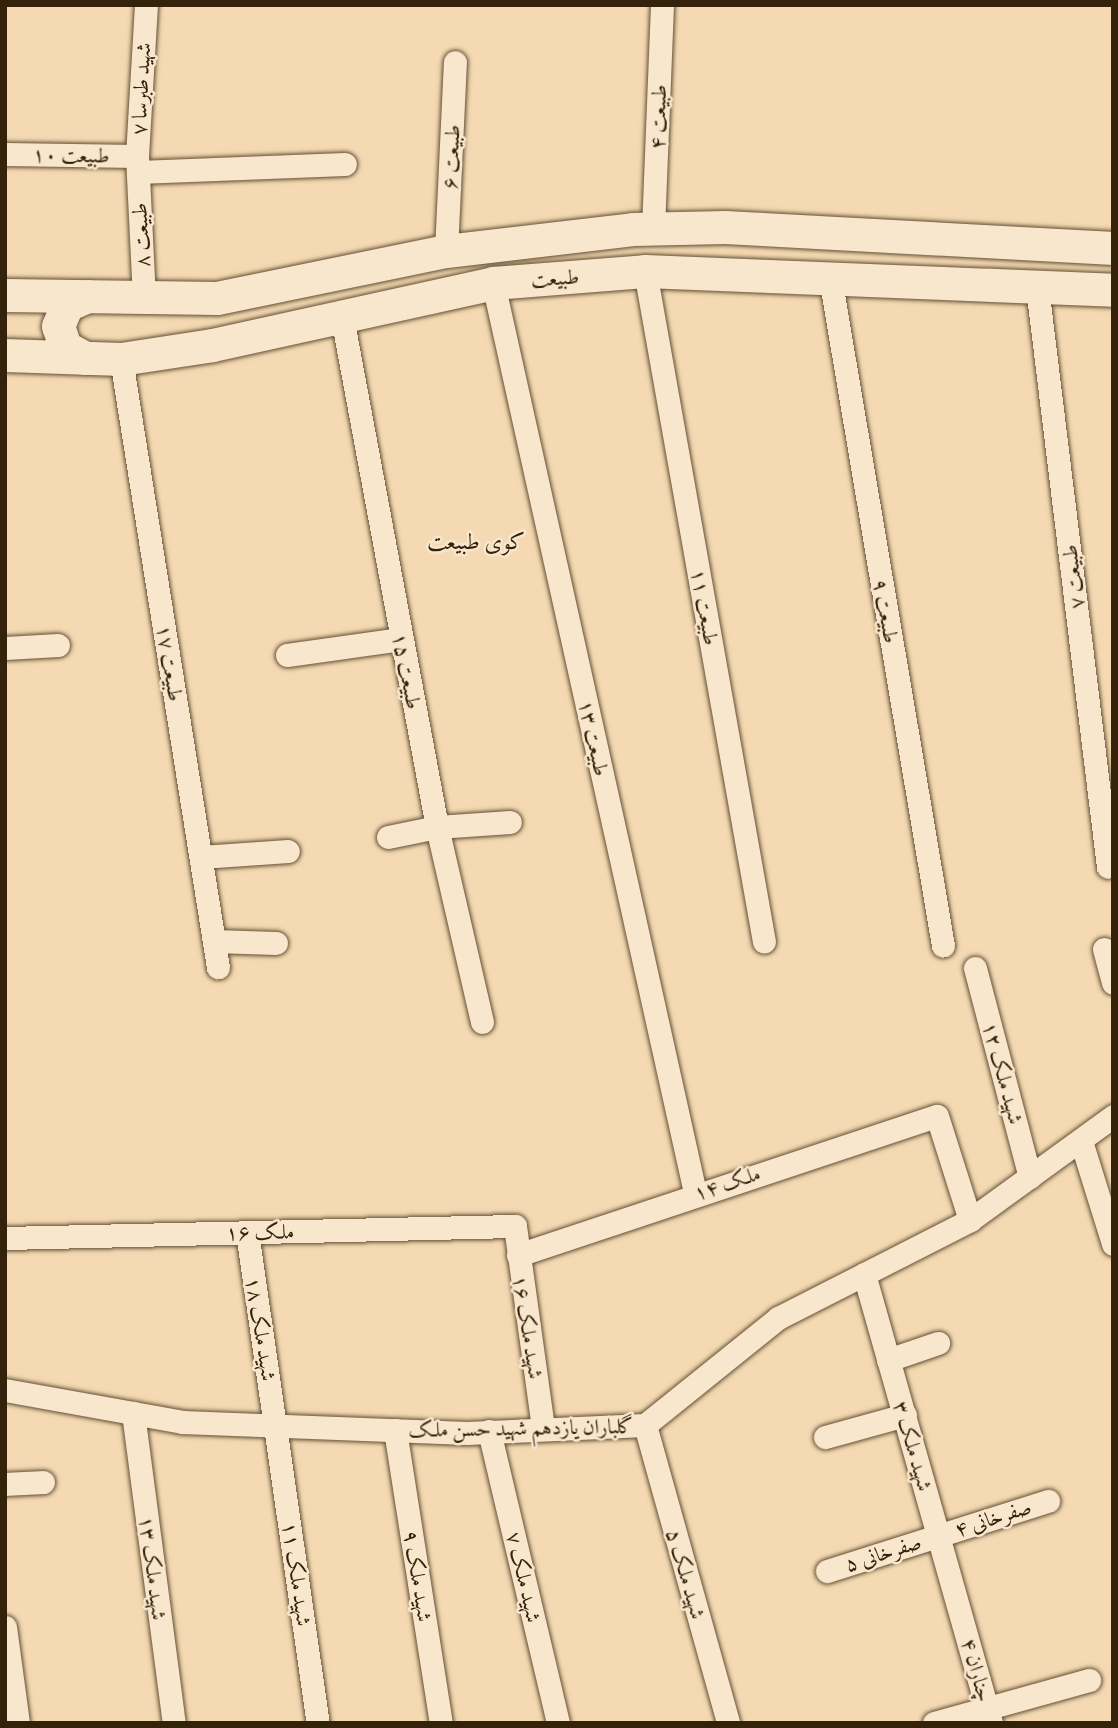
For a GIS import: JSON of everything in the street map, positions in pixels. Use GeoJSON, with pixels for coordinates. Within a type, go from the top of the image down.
{"type":"FeatureCollection","features":[{"type":"Feature","properties":{"kind":"street","name":"۷ شهید طبرسا"},"geometry":{"type":"LineString","coordinates":[[138,164],[146,5]]}},
{"type":"Feature","properties":{"kind":"street","name":"۴ طبیعت"},"geometry":{"type":"LineString","coordinates":[[653,229],[662,5]]}},
{"type":"Feature","properties":{"kind":"street","name":"۶ طبیعت"},"geometry":{"type":"LineString","coordinates":[[446,251],[455,62]]}},
{"type":"Feature","properties":{"kind":"street","name":"۱۰ طبیعت"},"geometry":{"type":"LineString","coordinates":[[5,155],[138,164],[345,164]]}},
{"type":"Feature","properties":{"kind":"street","name":"۸ طبیعت"},"geometry":{"type":"LineString","coordinates":[[138,164],[144,299]]}},
{"type":"Feature","properties":{"kind":"street","name":"طبیعت"},"geometry":{"type":"LineString","coordinates":[[5,295],[217,298],[446,251],[653,229],[724,227],[1113,248]]}},
{"type":"Feature","properties":{"kind":"street","name":"طبیعت"},"geometry":{"type":"LineString","coordinates":[[5,355],[121,359],[342,317],[493,283],[645,271],[1113,290]]}},
{"type":"Feature","properties":{"kind":"street","name":"طبیعت ۱۱"},"geometry":{"type":"LineString","coordinates":[[645,271],[764,942]]}},
{"type":"Feature","properties":{"kind":"street","name":"طبیعت ۹"},"geometry":{"type":"LineString","coordinates":[[830,277],[943,946]]}},
{"type":"Feature","properties":{"kind":"street","name":"طبیعت ۱۳"},"geometry":{"type":"LineString","coordinates":[[493,283],[695,1193]]}},
{"type":"Feature","properties":{"kind":"street","name":"طبیعت ۷"},"geometry":{"type":"LineString","coordinates":[[1037,287],[1108,867]]}},
{"type":"Feature","properties":{"kind":"street"},"geometry":{"type":"LineString","coordinates":[[85,358],[65,347],[58,326],[67,305],[87,296]]}},
{"type":"Feature","properties":{"kind":"street","name":"طبیعت ۱۵"},"geometry":{"type":"LineString","coordinates":[[342,317],[437,827],[482,1022]]}},
{"type":"Feature","properties":{"kind":"street","name":"طبیعت ۱۷"},"geometry":{"type":"LineString","coordinates":[[121,359],[218,967]]}},
{"type":"Feature","properties":{"kind":"street"},"geometry":{"type":"LineString","coordinates":[[287,655],[401,639]]}},
{"type":"Feature","properties":{"kind":"street"},"geometry":{"type":"LineString","coordinates":[[5,648],[58,645]]}},
{"type":"Feature","properties":{"kind":"street"},"geometry":{"type":"LineString","coordinates":[[388,837],[437,827],[510,822]]}},
{"type":"Feature","properties":{"kind":"street"},"geometry":{"type":"LineString","coordinates":[[201,857],[288,851]]}},
{"type":"Feature","properties":{"kind":"street"},"geometry":{"type":"LineString","coordinates":[[214,941],[276,943]]}},
{"type":"Feature","properties":{"kind":"street"},"geometry":{"type":"LineString","coordinates":[[1104,949],[1113,982]]}},
{"type":"Feature","properties":{"kind":"street","name":"۱۲ شهید ملک"},"geometry":{"type":"LineString","coordinates":[[975,968],[1030,1177]]}},
{"type":"Feature","properties":{"kind":"street","name":"گلباران یازدهم شهید حسن ملک"},"geometry":{"type":"LineString","coordinates":[[5,1390],[182,1422],[489,1432],[645,1425],[778,1318],[970,1220],[1113,1115]]}},
{"type":"Feature","properties":{"kind":"street","name":"ملک ۱۴"},"geometry":{"type":"LineString","coordinates":[[517,1255],[695,1193],[937,1116],[970,1220]]}},
{"type":"Feature","properties":{"kind":"street"},"geometry":{"type":"LineString","coordinates":[[1081,1141],[1113,1244]]}},
{"type":"Feature","properties":{"kind":"street","name":"شهید ملک ۱۶"},"geometry":{"type":"LineString","coordinates":[[515,1226],[543,1428]]}},
{"type":"Feature","properties":{"kind":"street","name":"ملک ۱۶"},"geometry":{"type":"LineString","coordinates":[[5,1238],[515,1226]]}},
{"type":"Feature","properties":{"kind":"street","name":"شهید ملک ۱۸"},"geometry":{"type":"LineString","coordinates":[[247,1232],[276,1426]]}},
{"type":"Feature","properties":{"kind":"street","name":"۳ شهید ملک"},"geometry":{"type":"LineString","coordinates":[[864,1274],[963,1618]]}},
{"type":"Feature","properties":{"kind":"street"},"geometry":{"type":"LineString","coordinates":[[888,1360],[938,1343]]}},
{"type":"Feature","properties":{"kind":"street","name":"شهید ملک ۱۳"},"geometry":{"type":"LineString","coordinates":[[133,1413],[174,1723]]}},
{"type":"Feature","properties":{"kind":"street"},"geometry":{"type":"LineString","coordinates":[[825,1437],[905,1415]]}},
{"type":"Feature","properties":{"kind":"street","name":"شهید ملک ۵"},"geometry":{"type":"LineString","coordinates":[[645,1425],[728,1723]]}},
{"type":"Feature","properties":{"kind":"street","name":"شهید ملک ۱۱"},"geometry":{"type":"LineString","coordinates":[[276,1426],[318,1723]]}},
{"type":"Feature","properties":{"kind":"street","name":"شهید ملک ۹"},"geometry":{"type":"LineString","coordinates":[[395,1430],[441,1723]]}},
{"type":"Feature","properties":{"kind":"street","name":"شهید ملک ۷"},"geometry":{"type":"LineString","coordinates":[[489,1432],[558,1723]]}},
{"type":"Feature","properties":{"kind":"street"},"geometry":{"type":"LineString","coordinates":[[5,1484],[43,1482]]}},
{"type":"Feature","properties":{"kind":"street","name":"صفرخانی ۴"},"geometry":{"type":"LineString","coordinates":[[938,1536],[1048,1501]]}},
{"type":"Feature","properties":{"kind":"street","name":"صفرخانی ۵"},"geometry":{"type":"LineString","coordinates":[[827,1571],[938,1536]]}},
{"type":"Feature","properties":{"kind":"street","name":"۴ چناران"},"geometry":{"type":"LineString","coordinates":[[963,1618],[989,1716]]}},
{"type":"Feature","properties":{"kind":"street"},"geometry":{"type":"LineString","coordinates":[[5,1627],[18,1723]]}},
{"type":"Feature","properties":{"kind":"street"},"geometry":{"type":"LineString","coordinates":[[934,1723],[989,1716],[1089,1680]]}},
{"type":"Feature","properties":{"kind":"district","name":"کوی طبیعت"},"geometry":{"type":"Point","coordinates":[476,542]}}]}
